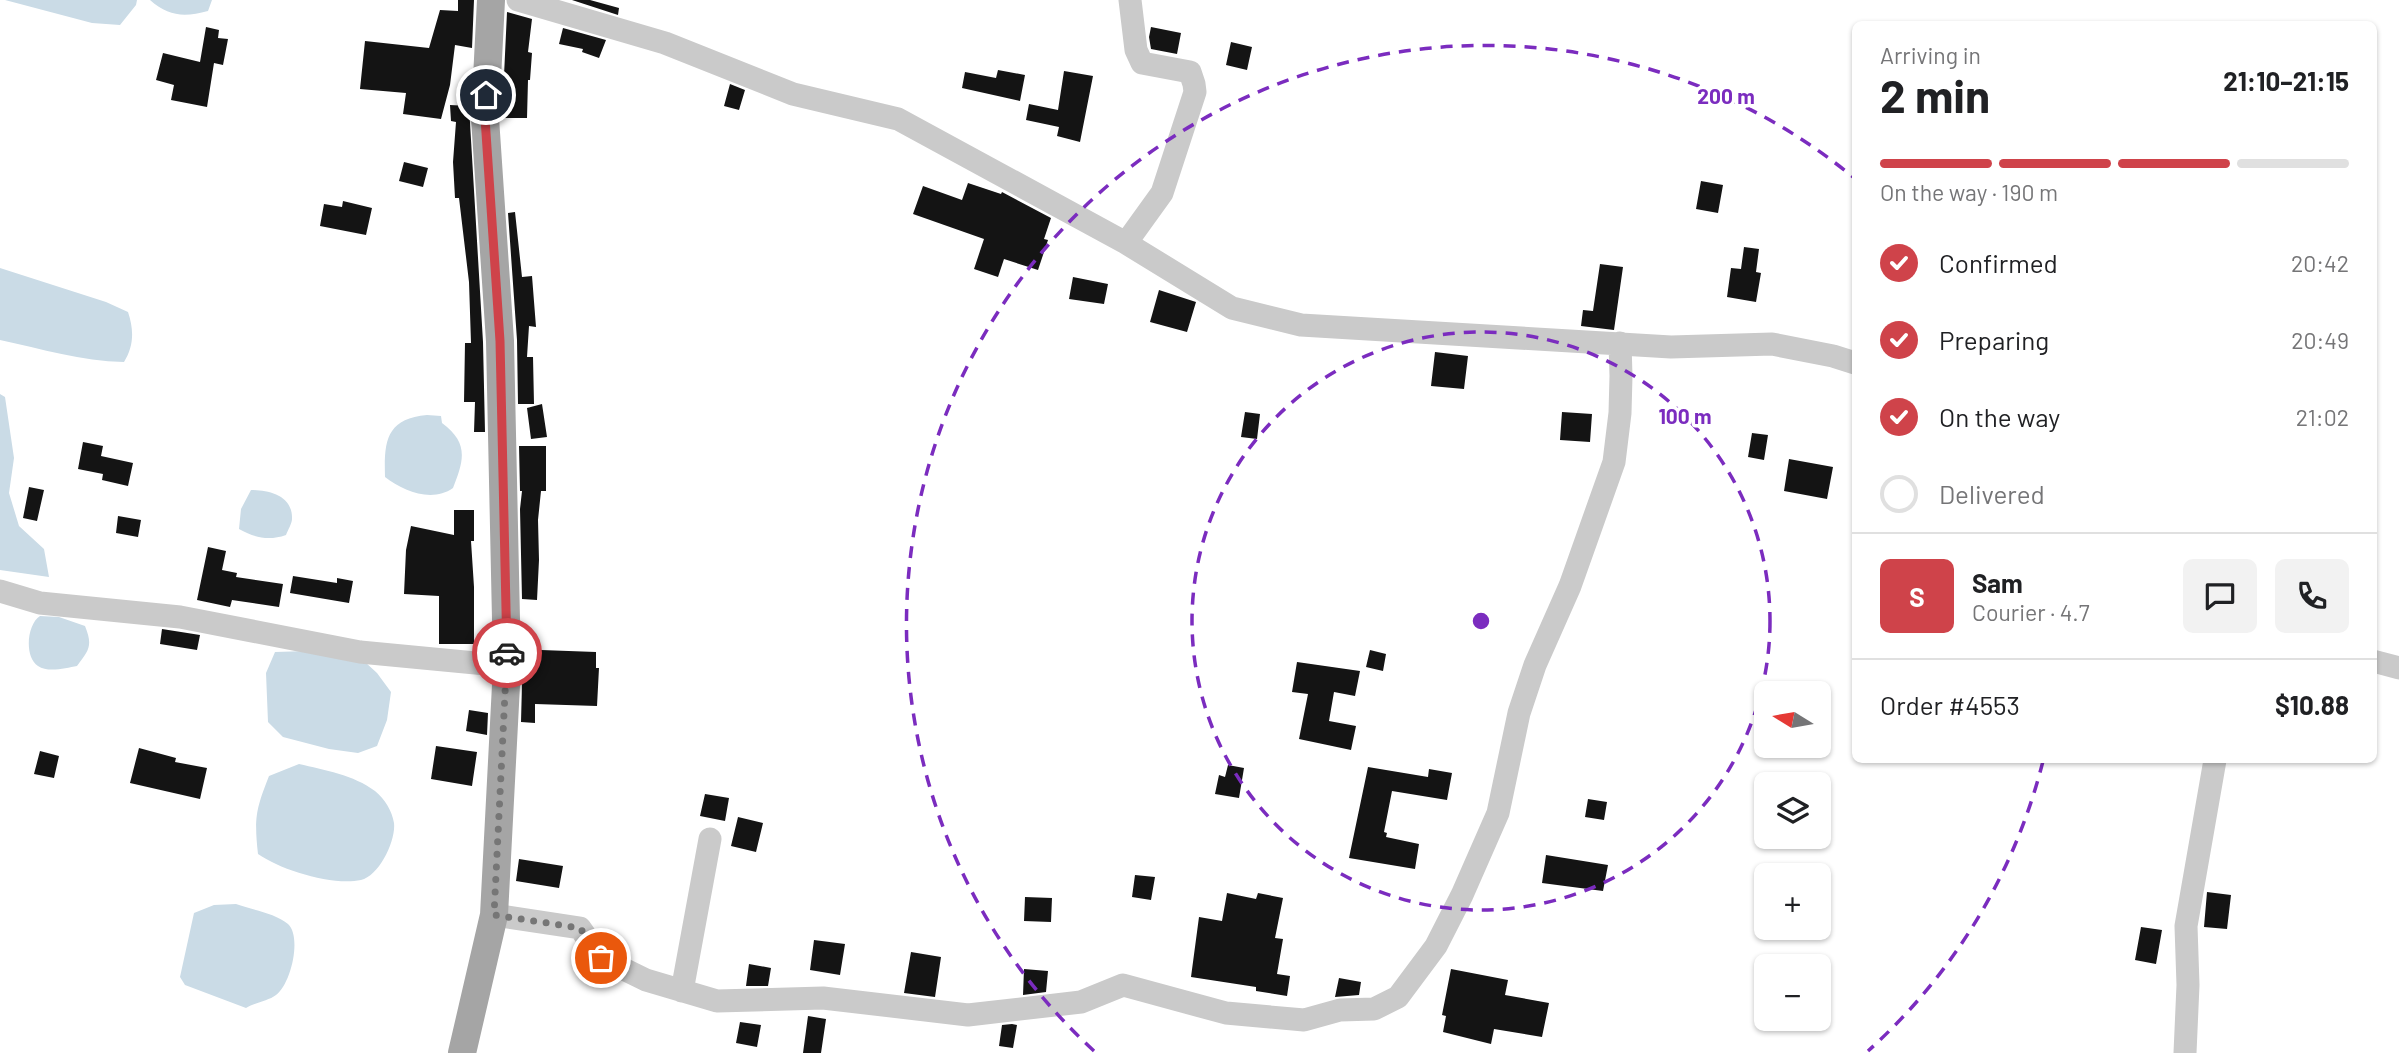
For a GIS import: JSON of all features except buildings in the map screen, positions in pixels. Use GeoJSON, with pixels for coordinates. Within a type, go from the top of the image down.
{"type":"FeatureCollection","features":[{"type":"Feature","properties":{"kind":"main road"},"geometry":{"type":"LineString","coordinates":[[463,1053],[494,915],[508,666],[500,341],[485,118],[491,0]]}},
{"type":"Feature","properties":{"kind":"street"},"geometry":{"type":"LineString","coordinates":[[518,0],[665,43],[793,94],[898,119],[1126,243],[1232,308],[1301,325],[1671,347],[1772,344],[1852,362]]}},
{"type":"Feature","properties":{"kind":"street"},"geometry":{"type":"LineString","coordinates":[[1126,243],[1162,193],[1195,92],[1190,72],[1142,63],[1136,50],[1130,0]]}},
{"type":"Feature","properties":{"kind":"street"},"geometry":{"type":"LineString","coordinates":[[494,915],[580,928],[601,958],[646,980],[717,1002],[823,998],[968,1014],[1081,1002],[1123,985],[1226,1013],[1304,1020],[1340,1010],[1374,1009],[1398,998],[1436,946],[1499,813],[1519,713],[1535,665],[1570,586],[1614,462],[1622,376],[1620,343]]}},
{"type":"Feature","properties":{"kind":"street"},"geometry":{"type":"LineString","coordinates":[[0,591],[40,603],[180,617],[360,652],[508,666]]}},
{"type":"Feature","properties":{"kind":"street"},"geometry":{"type":"LineString","coordinates":[[2377,662],[2399,668]]}},
{"type":"Feature","properties":{"kind":"street"},"geometry":{"type":"LineString","coordinates":[[2185,1053],[2188,985],[2186,926],[2214,763]]}},
{"type":"Feature","properties":{"kind":"street"},"geometry":{"type":"LineString","coordinates":[[682,991],[710,839]]}},
{"type":"Feature","properties":{"kind":"water"},"geometry":{"type":"Polygon","coordinates":[[[5,0],[137,0],[120,25],[92,23],[5,0]]]}},
{"type":"Feature","properties":{"kind":"water"},"geometry":{"type":"Polygon","coordinates":[[[150,0],[212,0],[208,11],[185,15],[164,10],[150,0]]]}},
{"type":"Feature","properties":{"kind":"water"},"geometry":{"type":"Polygon","coordinates":[[[0,268],[106,302],[128,312],[132,338],[124,362],[77,357],[0,340],[0,268]]]}},
{"type":"Feature","properties":{"kind":"water"},"geometry":{"type":"Polygon","coordinates":[[[0,394],[5,397],[14,458],[9,493],[19,526],[44,549],[49,577],[0,570],[0,394]]]}},
{"type":"Feature","properties":{"kind":"water"},"geometry":{"type":"Polygon","coordinates":[[[427,415],[441,416],[442,423],[457,438],[462,452],[460,469],[453,488],[436,495],[409,491],[385,477],[385,453],[390,434],[403,421],[427,415]]]}},
{"type":"Feature","properties":{"kind":"water"},"geometry":{"type":"Polygon","coordinates":[[[251,490],[278,495],[288,504],[292,519],[286,535],[262,538],[239,529],[241,509],[251,490]]]}},
{"type":"Feature","properties":{"kind":"water"},"geometry":{"type":"Polygon","coordinates":[[[40,616],[59,617],[85,626],[89,638],[88,648],[77,666],[47,669],[34,662],[29,648],[30,633],[40,616]]]}},
{"type":"Feature","properties":{"kind":"water"},"geometry":{"type":"Polygon","coordinates":[[[307,651],[365,662],[391,692],[387,720],[377,746],[358,753],[329,749],[283,737],[268,722],[266,673],[275,652],[307,651]]]}},
{"type":"Feature","properties":{"kind":"water"},"geometry":{"type":"Polygon","coordinates":[[[299,764],[367,785],[388,806],[394,823],[392,839],[380,865],[368,877],[349,881],[322,879],[293,871],[258,854],[257,814],[269,776],[299,764]]]}},
{"type":"Feature","properties":{"kind":"water"},"geometry":{"type":"Polygon","coordinates":[[[236,904],[283,920],[292,930],[294,939],[293,960],[281,989],[273,997],[246,1008],[185,985],[180,977],[194,913],[214,905],[236,904]]]}},
{"type":"Feature","properties":{"kind":"way so far"},"geometry":{"type":"LineString","coordinates":[[507,653],[494,915],[580,928],[601,958]]}},
{"type":"Feature","properties":{"kind":"route"},"geometry":{"type":"LineString","coordinates":[[486,95],[485,118],[500,341],[507,653]]}}]}
